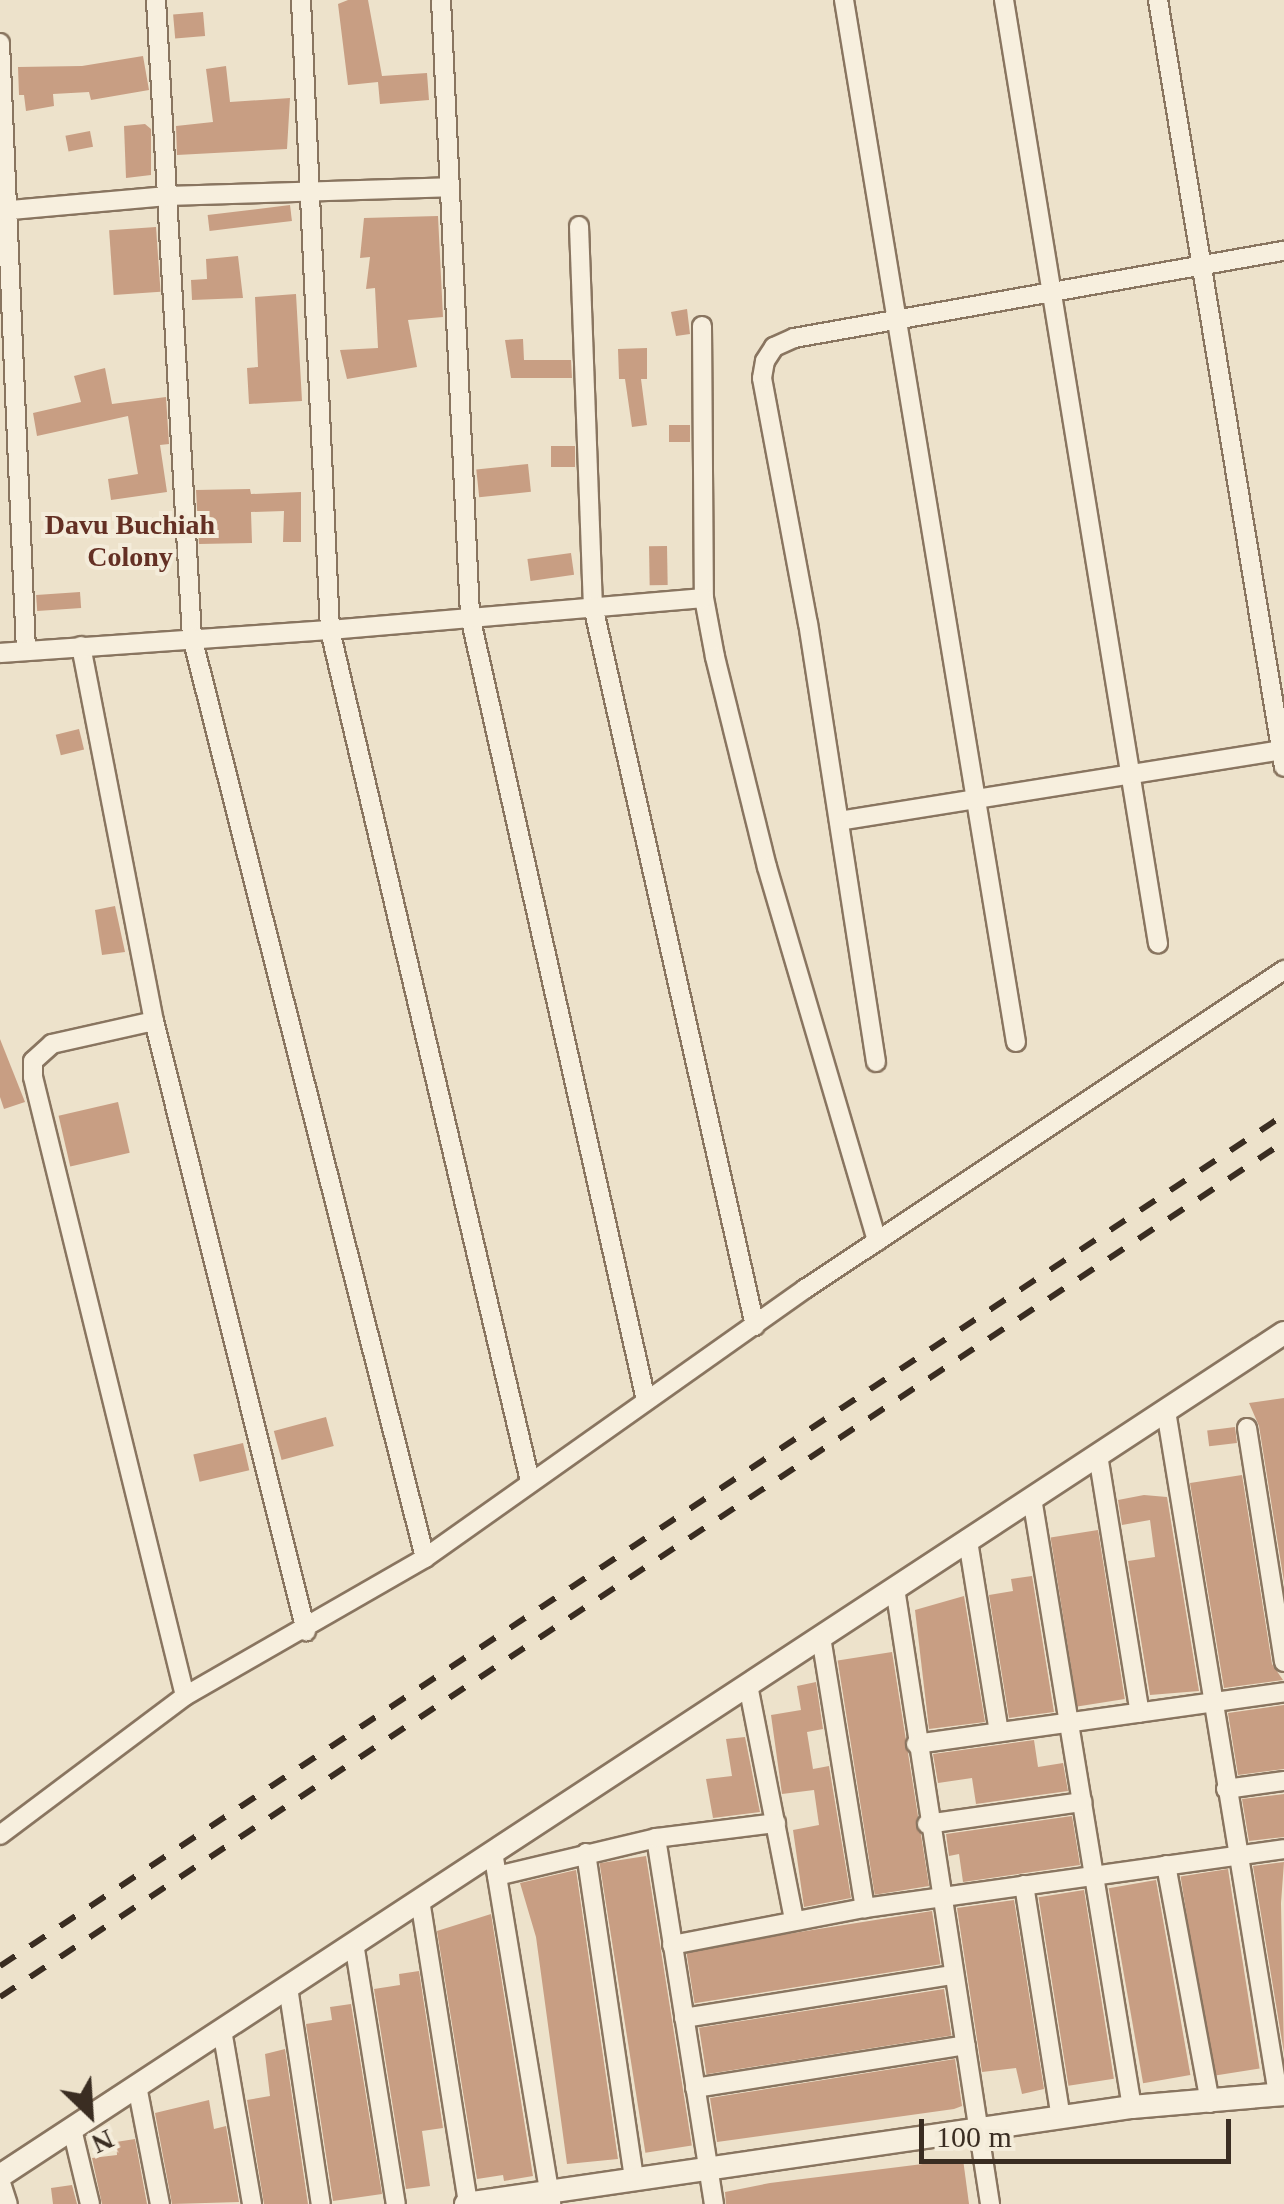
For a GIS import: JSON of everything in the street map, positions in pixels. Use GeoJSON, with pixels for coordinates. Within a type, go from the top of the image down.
{"type":"FeatureCollection","features":[{"type":"Feature","properties":{"kind":"street"},"geometry":{"type":"LineString","coordinates":[[156,0],[192,638],[425,1558]]}},
{"type":"Feature","properties":{"kind":"street"},"geometry":{"type":"LineString","coordinates":[[301,0],[306,190],[330,630],[530,1481]]}},
{"type":"Feature","properties":{"kind":"street"},"geometry":{"type":"LineString","coordinates":[[441,0],[470,616],[646,1400]]}},
{"type":"Feature","properties":{"kind":"street"},"geometry":{"type":"LineString","coordinates":[[844,0],[980,796],[1016,1042]]}},
{"type":"Feature","properties":{"kind":"street"},"geometry":{"type":"LineString","coordinates":[[1004,0],[1158,944]]}},
{"type":"Feature","properties":{"kind":"street"},"geometry":{"type":"LineString","coordinates":[[839,821],[1132,773],[1283,756],[1158,0]]}},
{"type":"Feature","properties":{"kind":"street"},"geometry":{"type":"LineString","coordinates":[[0,43],[26,650]]}},
{"type":"Feature","properties":{"kind":"street"},"geometry":{"type":"LineString","coordinates":[[5,210],[168,196],[448,186]]}},
{"type":"Feature","properties":{"kind":"street"},"geometry":{"type":"LineString","coordinates":[[579,226],[593,606],[755,1326]]}},
{"type":"Feature","properties":{"kind":"street"},"geometry":{"type":"LineString","coordinates":[[876,1062],[839,821],[762,378],[774,347],[794,338],[1284,250]]}},
{"type":"Feature","properties":{"kind":"street"},"geometry":{"type":"LineString","coordinates":[[702,326],[704,598],[767,867],[877,1241]]}},
{"type":"Feature","properties":{"kind":"street"},"geometry":{"type":"LineString","coordinates":[[0,653],[704,598]]}},
{"type":"Feature","properties":{"kind":"street"},"geometry":{"type":"LineString","coordinates":[[82,646],[154,1021],[306,1631]]}},
{"type":"Feature","properties":{"kind":"street"},"geometry":{"type":"LineString","coordinates":[[0,1835],[185,1696],[306,1631],[425,1558],[877,1241],[1284,970]]}},
{"type":"Feature","properties":{"kind":"street"},"geometry":{"type":"LineString","coordinates":[[154,1021],[52,1044],[33,1061],[33,1077],[185,1696]]}},
{"type":"Feature","properties":{"kind":"street"},"geometry":{"type":"LineString","coordinates":[[8,2204],[0,2178],[420,1900],[495,1864],[748,1685],[1284,1333]]}},
{"type":"Feature","properties":{"kind":"street"},"geometry":{"type":"LineString","coordinates":[[420,1900],[467,2204],[550,2198],[708,2168],[980,2134],[1132,2107],[1281,2094],[1235,1856],[1217,1702],[1166,1411]]}},
{"type":"Feature","properties":{"kind":"street"},"geometry":{"type":"LineString","coordinates":[[1247,1428],[1284,1662]]}},
{"type":"Feature","properties":{"kind":"street"},"geometry":{"type":"LineString","coordinates":[[1098,1455],[1140,1712]]}},
{"type":"Feature","properties":{"kind":"street"},"geometry":{"type":"LineString","coordinates":[[1032,1498],[1074,1722],[1090,1875],[1132,2107]]}},
{"type":"Feature","properties":{"kind":"street"},"geometry":{"type":"LineString","coordinates":[[968,1540],[999,1732]]}},
{"type":"Feature","properties":{"kind":"street"},"geometry":{"type":"LineString","coordinates":[[895,1588],[937,1897],[966,2044],[990,2204]]}},
{"type":"Feature","properties":{"kind":"street"},"geometry":{"type":"LineString","coordinates":[[821,1637],[865,1908]]}},
{"type":"Feature","properties":{"kind":"street"},"geometry":{"type":"LineString","coordinates":[[748,1685],[794,1919]]}},
{"type":"Feature","properties":{"kind":"street"},"geometry":{"type":"LineString","coordinates":[[916,1744],[1284,1692]]}},
{"type":"Feature","properties":{"kind":"street"},"geometry":{"type":"LineString","coordinates":[[1226,1789],[1284,1781]]}},
{"type":"Feature","properties":{"kind":"street"},"geometry":{"type":"LineString","coordinates":[[927,1824],[1082,1802]]}},
{"type":"Feature","properties":{"kind":"street"},"geometry":{"type":"LineString","coordinates":[[495,1864],[776,1823]]}},
{"type":"Feature","properties":{"kind":"street"},"geometry":{"type":"LineString","coordinates":[[656,1838],[714,2204]]}},
{"type":"Feature","properties":{"kind":"street"},"geometry":{"type":"LineString","coordinates":[[672,1945],[794,1919],[1284,1849]]}},
{"type":"Feature","properties":{"kind":"street"},"geometry":{"type":"LineString","coordinates":[[586,1853],[634,2180]]}},
{"type":"Feature","properties":{"kind":"street"},"geometry":{"type":"LineString","coordinates":[[495,1864],[550,2198]]}},
{"type":"Feature","properties":{"kind":"street"},"geometry":{"type":"LineString","coordinates":[[1166,1865],[1210,2103]]}},
{"type":"Feature","properties":{"kind":"street"},"geometry":{"type":"LineString","coordinates":[[1024,1884],[1062,2118]]}},
{"type":"Feature","properties":{"kind":"street"},"geometry":{"type":"LineString","coordinates":[[354,1944],[396,2204]]}},
{"type":"Feature","properties":{"kind":"street"},"geometry":{"type":"LineString","coordinates":[[684,2018],[953,1975]]}},
{"type":"Feature","properties":{"kind":"street"},"geometry":{"type":"LineString","coordinates":[[288,1987],[322,2204]]}},
{"type":"Feature","properties":{"kind":"street"},"geometry":{"type":"LineString","coordinates":[[222,2030],[252,2204]]}},
{"type":"Feature","properties":{"kind":"street"},"geometry":{"type":"LineString","coordinates":[[695,2088],[966,2044]]}},
{"type":"Feature","properties":{"kind":"street"},"geometry":{"type":"LineString","coordinates":[[137,2086],[160,2204]]}},
{"type":"Feature","properties":{"kind":"street"},"geometry":{"type":"LineString","coordinates":[[72,2129],[90,2204]]}},
{"type":"Feature","properties":{"kind":"building"},"geometry":{"type":"Polygon","coordinates":[[[368,0],[382,76],[427,73],[429,100],[380,104],[378,82],[348,85],[338,4],[368,0]]]}},
{"type":"Feature","properties":{"kind":"building"},"geometry":{"type":"Polygon","coordinates":[[[203,12],[205,36],[175,39],[173,15],[203,12]]]}},
{"type":"Feature","properties":{"kind":"building"},"geometry":{"type":"Polygon","coordinates":[[[143,56],[149,90],[91,100],[89,92],[53,94],[54,106],[26,111],[24,95],[19,95],[18,67],[82,66],[143,56]]]}},
{"type":"Feature","properties":{"kind":"building"},"geometry":{"type":"Polygon","coordinates":[[[226,66],[230,102],[290,98],[287,149],[177,155],[176,126],[213,122],[206,69],[226,66]]]}},
{"type":"Feature","properties":{"kind":"building"},"geometry":{"type":"Polygon","coordinates":[[[145,124],[151,129],[151,175],[126,178],[124,126],[145,124]]]}},
{"type":"Feature","properties":{"kind":"building"},"geometry":{"type":"Polygon","coordinates":[[[90,131],[93,147],[69,151],[65,136],[90,131]]]}},
{"type":"Feature","properties":{"kind":"building"},"geometry":{"type":"Polygon","coordinates":[[[290,205],[292,221],[210,231],[208,215],[290,205]]]}},
{"type":"Feature","properties":{"kind":"building"},"geometry":{"type":"Polygon","coordinates":[[[438,216],[443,317],[408,320],[417,367],[347,379],[340,350],[378,348],[375,288],[366,289],[370,257],[360,258],[364,218],[438,216]]]}},
{"type":"Feature","properties":{"kind":"building"},"geometry":{"type":"Polygon","coordinates":[[[156,227],[161,292],[114,295],[109,230],[156,227]]]}},
{"type":"Feature","properties":{"kind":"building"},"geometry":{"type":"Polygon","coordinates":[[[238,256],[243,298],[192,300],[191,280],[207,279],[206,259],[238,256]]]}},
{"type":"Feature","properties":{"kind":"building"},"geometry":{"type":"Polygon","coordinates":[[[296,294],[302,401],[249,404],[247,368],[258,367],[255,297],[296,294]]]}},
{"type":"Feature","properties":{"kind":"building"},"geometry":{"type":"Polygon","coordinates":[[[687,309],[690,334],[676,336],[671,312],[687,309]]]}},
{"type":"Feature","properties":{"kind":"building"},"geometry":{"type":"Polygon","coordinates":[[[523,339],[524,360],[571,360],[572,378],[511,378],[505,340],[523,339]]]}},
{"type":"Feature","properties":{"kind":"building"},"geometry":{"type":"Polygon","coordinates":[[[647,348],[647,379],[641,379],[647,425],[632,427],[625,379],[619,379],[618,349],[647,348]]]}},
{"type":"Feature","properties":{"kind":"building"},"geometry":{"type":"Polygon","coordinates":[[[105,368],[112,404],[166,397],[169,444],[160,445],[167,492],[111,500],[108,479],[138,474],[128,416],[37,436],[33,413],[81,402],[74,376],[105,368]]]}},
{"type":"Feature","properties":{"kind":"building"},"geometry":{"type":"Polygon","coordinates":[[[669,425],[690,425],[690,442],[669,442],[669,425]]]}},
{"type":"Feature","properties":{"kind":"building"},"geometry":{"type":"Polygon","coordinates":[[[551,446],[575,446],[575,467],[551,467],[551,446]]]}},
{"type":"Feature","properties":{"kind":"building"},"geometry":{"type":"Polygon","coordinates":[[[528,464],[531,492],[479,497],[476,469],[528,464]]]}},
{"type":"Feature","properties":{"kind":"building"},"geometry":{"type":"Polygon","coordinates":[[[250,489],[251,494],[301,492],[301,542],[283,542],[284,511],[251,512],[252,543],[199,544],[196,490],[250,489]]]}},
{"type":"Feature","properties":{"kind":"building"},"geometry":{"type":"Polygon","coordinates":[[[649,546],[667,546],[668,585],[650,585],[649,546]]]}},
{"type":"Feature","properties":{"kind":"building"},"geometry":{"type":"Polygon","coordinates":[[[571,553],[574,575],[530,581],[527,559],[571,553]]]}},
{"type":"Feature","properties":{"kind":"building"},"geometry":{"type":"Polygon","coordinates":[[[80,592],[81,608],[37,611],[36,595],[80,592]]]}},
{"type":"Feature","properties":{"kind":"building"},"geometry":{"type":"Polygon","coordinates":[[[79,729],[84,749],[61,755],[56,735],[79,729]]]}},
{"type":"Feature","properties":{"kind":"building"},"geometry":{"type":"Polygon","coordinates":[[[115,906],[125,952],[102,955],[95,910],[115,906]]]}},
{"type":"Feature","properties":{"kind":"building"},"geometry":{"type":"Polygon","coordinates":[[[0,1039],[25,1102],[4,1109],[0,1097],[0,1039]]]}},
{"type":"Feature","properties":{"kind":"building"},"geometry":{"type":"Polygon","coordinates":[[[118,1102],[130,1153],[70,1166],[59,1116],[118,1102]]]}},
{"type":"Feature","properties":{"kind":"building"},"geometry":{"type":"Polygon","coordinates":[[[1284,1398],[1284,1582],[1259,1426],[1249,1403],[1284,1398]]]}},
{"type":"Feature","properties":{"kind":"building"},"geometry":{"type":"Polygon","coordinates":[[[326,1417],[334,1446],[282,1460],[274,1431],[326,1417]]]}},
{"type":"Feature","properties":{"kind":"building"},"geometry":{"type":"Polygon","coordinates":[[[1235,1427],[1237,1443],[1209,1446],[1207,1430],[1235,1427]]]}},
{"type":"Feature","properties":{"kind":"building"},"geometry":{"type":"Polygon","coordinates":[[[243,1443],[249,1470],[200,1482],[193,1454],[243,1443]]]}},
{"type":"Feature","properties":{"kind":"building"},"geometry":{"type":"Polygon","coordinates":[[[1242,1475],[1272,1664],[1283,1680],[1224,1688],[1190,1483],[1242,1475]]]}},
{"type":"Feature","properties":{"kind":"building"},"geometry":{"type":"Polygon","coordinates":[[[1144,1495],[1167,1497],[1199,1691],[1150,1695],[1128,1561],[1155,1557],[1150,1520],[1122,1525],[1118,1500],[1144,1495]]]}},
{"type":"Feature","properties":{"kind":"building"},"geometry":{"type":"Polygon","coordinates":[[[1098,1530],[1125,1699],[1077,1706],[1051,1538],[1098,1530]]]}},
{"type":"Feature","properties":{"kind":"building"},"geometry":{"type":"Polygon","coordinates":[[[1032,1576],[1054,1712],[1009,1718],[989,1595],[1013,1591],[1011,1579],[1032,1576]]]}},
{"type":"Feature","properties":{"kind":"building"},"geometry":{"type":"Polygon","coordinates":[[[964,1596],[985,1722],[929,1729],[915,1610],[964,1596]]]}},
{"type":"Feature","properties":{"kind":"building"},"geometry":{"type":"Polygon","coordinates":[[[892,1652],[929,1886],[875,1895],[838,1661],[892,1652]]]}},
{"type":"Feature","properties":{"kind":"building"},"geometry":{"type":"Polygon","coordinates":[[[816,1682],[823,1729],[807,1732],[813,1769],[829,1766],[851,1898],[804,1907],[793,1830],[819,1825],[814,1790],[782,1794],[771,1715],[801,1710],[797,1686],[816,1682]]]}},
{"type":"Feature","properties":{"kind":"building"},"geometry":{"type":"Polygon","coordinates":[[[1284,1705],[1284,1769],[1238,1775],[1228,1713],[1284,1705]]]}},
{"type":"Feature","properties":{"kind":"building"},"geometry":{"type":"Polygon","coordinates":[[[745,1737],[760,1812],[713,1818],[706,1779],[732,1776],[726,1739],[745,1737]]]}},
{"type":"Feature","properties":{"kind":"building"},"geometry":{"type":"Polygon","coordinates":[[[1034,1740],[1038,1767],[1063,1763],[1068,1791],[976,1804],[972,1778],[938,1783],[933,1754],[1034,1740]]]}},
{"type":"Feature","properties":{"kind":"building"},"geometry":{"type":"Polygon","coordinates":[[[1284,1794],[1284,1837],[1249,1841],[1242,1799],[1284,1794]]]}},
{"type":"Feature","properties":{"kind":"building"},"geometry":{"type":"Polygon","coordinates":[[[1072,1816],[1080,1865],[963,1882],[959,1854],[949,1856],[946,1834],[1072,1816]]]}},
{"type":"Feature","properties":{"kind":"building"},"geometry":{"type":"Polygon","coordinates":[[[646,1856],[692,2145],[645,2153],[600,1863],[646,1856]]]}},
{"type":"Feature","properties":{"kind":"building"},"geometry":{"type":"Polygon","coordinates":[[[1284,1862],[1281,1903],[1284,2053],[1253,1866],[1284,1862]]]}},
{"type":"Feature","properties":{"kind":"building"},"geometry":{"type":"Polygon","coordinates":[[[1228,1869],[1260,2069],[1212,2076],[1181,1877],[1228,1869]]]}},
{"type":"Feature","properties":{"kind":"building"},"geometry":{"type":"Polygon","coordinates":[[[576,1870],[618,2159],[567,2164],[536,1937],[520,1883],[576,1870]]]}},
{"type":"Feature","properties":{"kind":"building"},"geometry":{"type":"Polygon","coordinates":[[[1156,1880],[1190,2075],[1143,2083],[1109,1888],[1156,1880]]]}},
{"type":"Feature","properties":{"kind":"building"},"geometry":{"type":"Polygon","coordinates":[[[1084,1890],[1114,2079],[1068,2086],[1039,1897],[1084,1890]]]}},
{"type":"Feature","properties":{"kind":"building"},"geometry":{"type":"Polygon","coordinates":[[[1014,1900],[1044,2089],[1022,2094],[1016,2068],[982,2072],[957,1908],[1014,1900]]]}},
{"type":"Feature","properties":{"kind":"building"},"geometry":{"type":"Polygon","coordinates":[[[932,1911],[940,1964],[695,2003],[686,1950],[932,1911]]]}},
{"type":"Feature","properties":{"kind":"building"},"geometry":{"type":"Polygon","coordinates":[[[491,1914],[533,2176],[504,2181],[503,2175],[477,2179],[437,1931],[491,1914]]]}},
{"type":"Feature","properties":{"kind":"building"},"geometry":{"type":"Polygon","coordinates":[[[419,1971],[443,2128],[422,2131],[430,2186],[406,2189],[374,1989],[400,1985],[399,1974],[419,1971]]]}},
{"type":"Feature","properties":{"kind":"building"},"geometry":{"type":"Polygon","coordinates":[[[944,1989],[951,2035],[706,2074],[699,2028],[944,1989]]]}},
{"type":"Feature","properties":{"kind":"building"},"geometry":{"type":"Polygon","coordinates":[[[351,2004],[382,2194],[333,2201],[306,2024],[332,2020],[330,2007],[351,2004]]]}},
{"type":"Feature","properties":{"kind":"building"},"geometry":{"type":"Polygon","coordinates":[[[285,2049],[308,2204],[264,2204],[247,2100],[270,2096],[265,2054],[285,2049]]]}},
{"type":"Feature","properties":{"kind":"building"},"geometry":{"type":"Polygon","coordinates":[[[955,2059],[962,2106],[954,2109],[717,2142],[710,2098],[955,2059]]]}},
{"type":"Feature","properties":{"kind":"building"},"geometry":{"type":"Polygon","coordinates":[[[209,2100],[214,2129],[226,2126],[239,2202],[172,2204],[155,2113],[209,2100]]]}},
{"type":"Feature","properties":{"kind":"building"},"geometry":{"type":"Polygon","coordinates":[[[135,2139],[147,2204],[102,2204],[92,2158],[117,2155],[116,2142],[135,2139]]]}},
{"type":"Feature","properties":{"kind":"building"},"geometry":{"type":"Polygon","coordinates":[[[963,2159],[969,2204],[726,2204],[725,2192],[770,2183],[963,2159]]]}},
{"type":"Feature","properties":{"kind":"building"},"geometry":{"type":"Polygon","coordinates":[[[72,2185],[77,2204],[53,2204],[51,2188],[72,2185]]]}},
{"type":"Feature","properties":{"kind":"railway"},"geometry":{"type":"LineString","coordinates":[[0,1966],[1284,1115]]}},
{"type":"Feature","properties":{"kind":"railway"},"geometry":{"type":"LineString","coordinates":[[0,1997],[1284,1142]]}},
{"type":"Feature","properties":{"kind":"district","name":"Davu Buchiah Colony"},"geometry":{"type":"Point","coordinates":[130,541]}}]}
